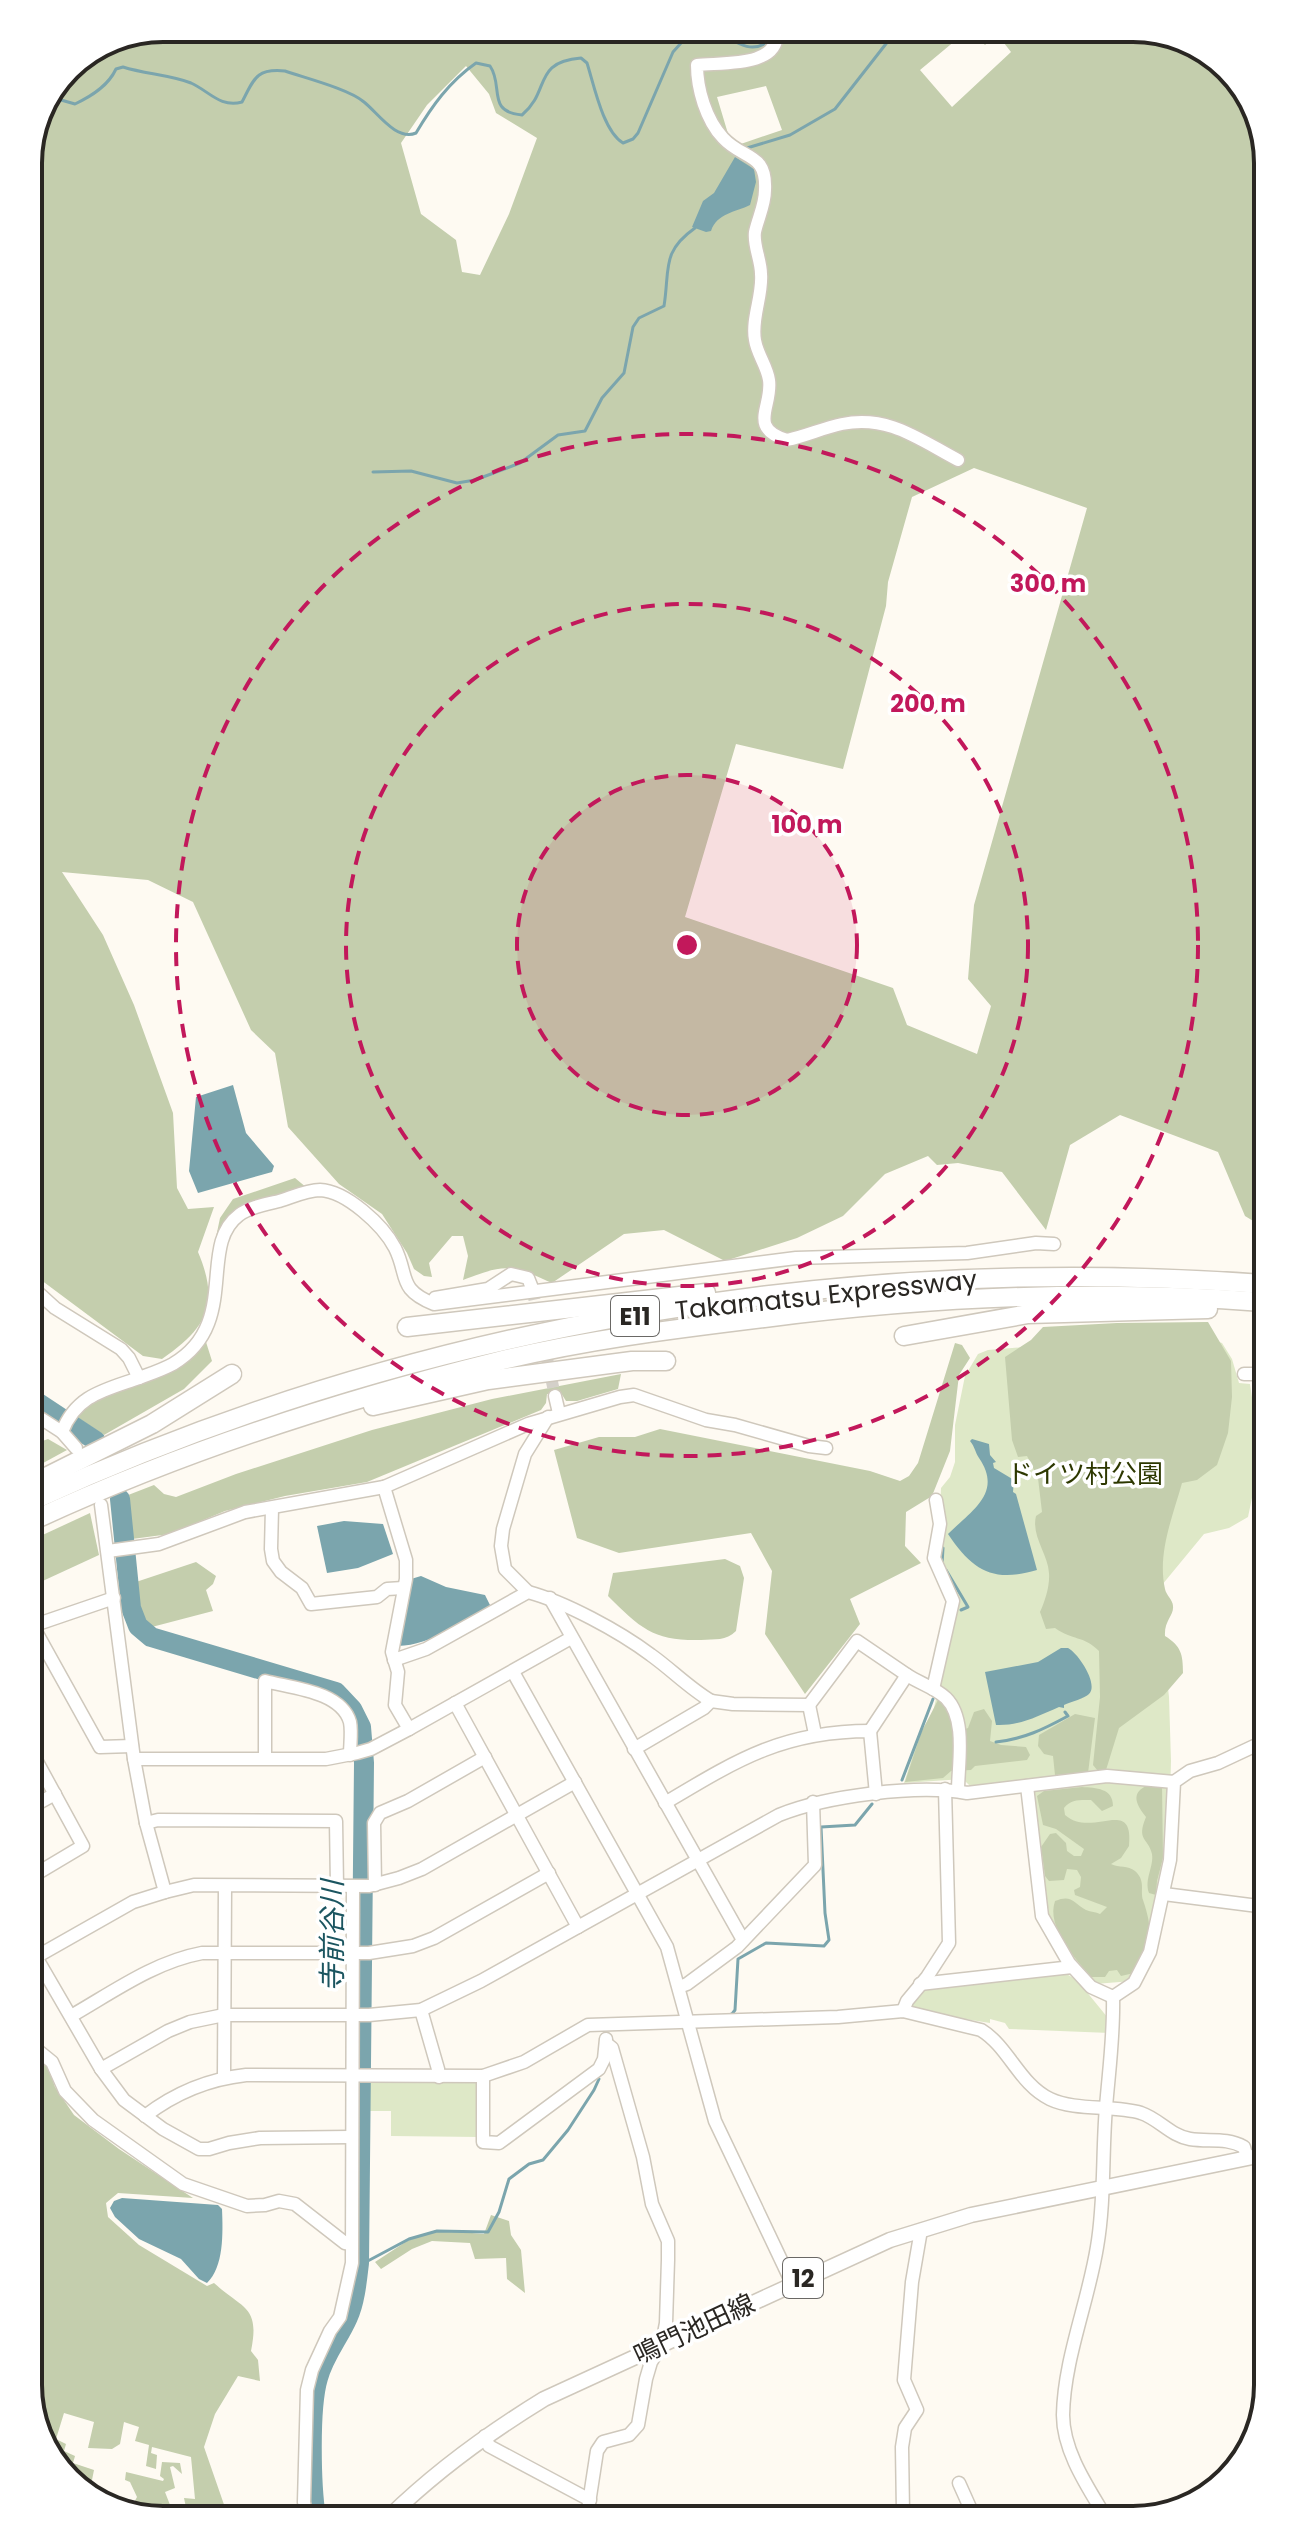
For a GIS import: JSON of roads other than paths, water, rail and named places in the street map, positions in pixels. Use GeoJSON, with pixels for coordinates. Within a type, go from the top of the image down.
{"type":"FeatureCollection","features":[{"type":"Feature","properties":{"kind":"highway","name":"Takamatsu Expressway"},"geometry":{"type":"LineString","coordinates":[[42,1497],[207,1428],[401,1367],[597,1322],[821,1290],[898,1283],[1140,1276],[1254,1283]]}},
{"type":"Feature","properties":{"kind":"highway"},"geometry":{"type":"LineString","coordinates":[[407,1327],[751,1287],[821,1290]]}},
{"type":"Feature","properties":{"kind":"highway","name":"Takamatsu Expressway"},"geometry":{"type":"LineString","coordinates":[[42,1516],[146,1471],[297,1418],[497,1361],[613,1338],[824,1310],[1008,1297],[1137,1296],[1254,1302]]}},
{"type":"Feature","properties":{"kind":"highway"},"geometry":{"type":"LineString","coordinates":[[904,1336],[1028,1314],[1254,1309]]}},
{"type":"Feature","properties":{"kind":"highway"},"geometry":{"type":"LineString","coordinates":[[297,1418],[388,1404],[488,1380],[632,1361],[666,1361]]}},
{"type":"Feature","properties":{"kind":"highway"},"geometry":{"type":"LineString","coordinates":[[42,1479],[152,1424],[232,1374]]}},
{"type":"Feature","properties":{"kind":"main road","name":"鳴門池田線"},"geometry":{"type":"LineString","coordinates":[[400,2506],[485,2436],[544,2399],[890,2240],[971,2215],[1254,2157]]}},
{"type":"Feature","properties":{"kind":"street"},"geometry":{"type":"LineString","coordinates":[[776,42],[770,52],[741,63],[697,65],[697,85],[717,131],[725,141],[758,160],[764,171],[763,208],[755,235],[761,273],[754,339],[768,377],[769,388],[762,413],[769,431],[787,440],[844,424],[869,422],[893,425],[958,460]]}},
{"type":"Feature","properties":{"kind":"street"},"geometry":{"type":"LineString","coordinates":[[64,1426],[89,1396],[174,1364],[195,1345],[209,1324],[217,1292],[221,1241],[239,1214],[317,1190],[349,1199],[374,1221],[395,1248],[411,1292],[424,1300],[445,1305],[796,1258],[967,1253],[1036,1243],[1054,1244]]}},
{"type":"Feature","properties":{"kind":"street"},"geometry":{"type":"LineString","coordinates":[[424,1300],[488,1289],[511,1274],[528,1278],[532,1288]]}},
{"type":"Feature","properties":{"kind":"street"},"geometry":{"type":"LineString","coordinates":[[42,1296],[55,1308],[121,1349],[139,1378]]}},
{"type":"Feature","properties":{"kind":"street"},"geometry":{"type":"LineString","coordinates":[[1244,1374],[1254,1374]]}},
{"type":"Feature","properties":{"kind":"street"},"geometry":{"type":"LineString","coordinates":[[118,1549],[159,1544],[245,1512],[384,1487],[501,1434],[553,1415],[634,1395],[706,1420],[826,1448]]}},
{"type":"Feature","properties":{"kind":"street"},"geometry":{"type":"LineString","coordinates":[[555,1396],[553,1415],[525,1454],[503,1529],[501,1546],[505,1569],[528,1592],[550,1598],[650,1654],[692,1690],[711,1701],[809,1705]]}},
{"type":"Feature","properties":{"kind":"street"},"geometry":{"type":"LineString","coordinates":[[42,1417],[64,1426],[76,1448]]}},
{"type":"Feature","properties":{"kind":"street"},"geometry":{"type":"LineString","coordinates":[[384,1487],[406,1560],[392,1652],[398,1672],[395,1705],[409,1729]]}},
{"type":"Feature","properties":{"kind":"street"},"geometry":{"type":"LineString","coordinates":[[933,1689],[953,1601],[934,1558],[940,1524],[936,1500]]}},
{"type":"Feature","properties":{"kind":"street"},"geometry":{"type":"LineString","coordinates":[[101,1505],[118,1549],[114,1598],[133,1752],[146,1823],[165,1892]]}},
{"type":"Feature","properties":{"kind":"street"},"geometry":{"type":"LineString","coordinates":[[272,1508],[273,1561],[281,1572],[302,1588],[311,1604],[377,1597],[387,1589],[403,1588]]}},
{"type":"Feature","properties":{"kind":"street"},"geometry":{"type":"LineString","coordinates":[[394,1660],[426,1649],[528,1592]]}},
{"type":"Feature","properties":{"kind":"street"},"geometry":{"type":"LineString","coordinates":[[42,1625],[114,1598]]}},
{"type":"Feature","properties":{"kind":"street"},"geometry":{"type":"LineString","coordinates":[[550,1598],[743,1940]]}},
{"type":"Feature","properties":{"kind":"street"},"geometry":{"type":"LineString","coordinates":[[42,1641],[100,1747],[133,1752],[326,1759],[371,1749],[571,1638]]}},
{"type":"Feature","properties":{"kind":"street"},"geometry":{"type":"LineString","coordinates":[[815,1734],[809,1705],[857,1641],[946,1697],[955,1711],[959,1730],[952,1790],[949,1943],[903,2011]]}},
{"type":"Feature","properties":{"kind":"street"},"geometry":{"type":"LineString","coordinates":[[513,1672],[667,1947],[715,2121],[792,2283]]}},
{"type":"Feature","properties":{"kind":"street"},"geometry":{"type":"LineString","coordinates":[[876,1794],[870,1731],[907,1675]]}},
{"type":"Feature","properties":{"kind":"street"},"geometry":{"type":"LineString","coordinates":[[265,1758],[265,1681],[326,1697],[337,1704],[350,1723],[354,1754]]}},
{"type":"Feature","properties":{"kind":"street"},"geometry":{"type":"LineString","coordinates":[[634,1749],[711,1701]]}},
{"type":"Feature","properties":{"kind":"street"},"geometry":{"type":"LineString","coordinates":[[455,1703],[578,1927]]}},
{"type":"Feature","properties":{"kind":"street"},"geometry":{"type":"LineString","coordinates":[[665,1803],[764,1748],[815,1734],[870,1731]]}},
{"type":"Feature","properties":{"kind":"street"},"geometry":{"type":"LineString","coordinates":[[101,2069],[168,2031],[190,2022],[224,2015],[360,2015],[421,2010],[481,1981],[779,1815],[813,1802],[876,1794],[952,1790],[967,1793],[1114,1776],[1174,1782],[1190,1771],[1218,1763],[1254,1746]]}},
{"type":"Feature","properties":{"kind":"street"},"geometry":{"type":"LineString","coordinates":[[305,2506],[307,2390],[312,2370],[340,2317],[352,2263],[350,2137],[359,2076],[364,1886],[374,1823],[380,1813],[408,1801],[485,1757]]}},
{"type":"Feature","properties":{"kind":"street"},"geometry":{"type":"LineString","coordinates":[[42,1771],[83,1846],[42,1870]]}},
{"type":"Feature","properties":{"kind":"street"},"geometry":{"type":"LineString","coordinates":[[42,1954],[133,1902],[194,1885],[364,1886],[422,1869],[575,1782]]}},
{"type":"Feature","properties":{"kind":"street"},"geometry":{"type":"LineString","coordinates":[[1113,1997],[1134,1983],[1145,1964],[1164,1894],[1173,1840],[1174,1782]]}},
{"type":"Feature","properties":{"kind":"street"},"geometry":{"type":"LineString","coordinates":[[1027,1786],[1042,1916],[1072,1967],[1091,1987],[1113,1997]]}},
{"type":"Feature","properties":{"kind":"street"},"geometry":{"type":"LineString","coordinates":[[42,1801],[55,1794]]}},
{"type":"Feature","properties":{"kind":"street"},"geometry":{"type":"LineString","coordinates":[[679,1987],[743,1940],[815,1865],[813,1802]]}},
{"type":"Feature","properties":{"kind":"street"},"geometry":{"type":"LineString","coordinates":[[146,1823],[158,1820],[336,1821],[337,1887]]}},
{"type":"Feature","properties":{"kind":"street"},"geometry":{"type":"LineString","coordinates":[[71,2016],[159,1965],[182,1957],[225,1953],[360,1953],[413,1946],[434,1938],[549,1873]]}},
{"type":"Feature","properties":{"kind":"street"},"geometry":{"type":"LineString","coordinates":[[224,2078],[225,1886]]}},
{"type":"Feature","properties":{"kind":"street"},"geometry":{"type":"LineString","coordinates":[[1164,1894],[1254,1905]]}},
{"type":"Feature","properties":{"kind":"street"},"geometry":{"type":"LineString","coordinates":[[42,1967],[101,2069],[124,2100],[199,2149],[260,2138],[350,2137]]}},
{"type":"Feature","properties":{"kind":"street"},"geometry":{"type":"LineString","coordinates":[[920,1984],[1072,1967]]}},
{"type":"Feature","properties":{"kind":"street"},"geometry":{"type":"LineString","coordinates":[[1099,2506],[1077,2467],[1063,2418],[1069,2369],[1097,2249],[1101,2218],[1106,2108],[1114,2038],[1113,1997]]}},
{"type":"Feature","properties":{"kind":"street"},"geometry":{"type":"LineString","coordinates":[[421,2010],[439,2077]]}},
{"type":"Feature","properties":{"kind":"street"},"geometry":{"type":"LineString","coordinates":[[145,2116],[191,2089],[224,2078],[246,2075],[483,2076],[524,2062],[588,2025],[838,2017],[903,2011],[981,2030],[990,2035],[1019,2074],[1053,2101],[1140,2113],[1178,2136],[1232,2140],[1244,2147],[1247,2158]]}},
{"type":"Feature","properties":{"kind":"street"},"geometry":{"type":"LineString","coordinates":[[483,2076],[483,2142],[499,2143],[599,2069],[607,2044],[606,2024]]}},
{"type":"Feature","properties":{"kind":"street"},"geometry":{"type":"LineString","coordinates":[[589,2506],[597,2451],[603,2442],[629,2435],[638,2425],[646,2379],[651,2362],[662,2344],[666,2323],[668,2241],[652,2204],[634,2126],[612,2048],[607,2044]]}},
{"type":"Feature","properties":{"kind":"street"},"geometry":{"type":"LineString","coordinates":[[42,2054],[52,2062],[65,2091],[93,2120],[183,2184],[247,2206],[289,2202],[345,2243],[351,2244]]}},
{"type":"Feature","properties":{"kind":"street"},"geometry":{"type":"LineString","coordinates":[[903,2506],[902,2447],[905,2428],[917,2410],[904,2380],[912,2282],[921,2230]]}},
{"type":"Feature","properties":{"kind":"street"},"geometry":{"type":"LineString","coordinates":[[485,2436],[489,2446],[590,2500]]}},
{"type":"Feature","properties":{"kind":"street"},"geometry":{"type":"LineString","coordinates":[[959,2483],[969,2506]]}},
{"type":"Feature","properties":{"kind":"water"},"geometry":{"type":"Polygon","coordinates":[[[735,157],[754,169],[756,182],[750,205],[722,217],[711,231],[692,227],[703,201],[714,193],[735,157]]]}},
{"type":"Feature","properties":{"kind":"water"},"geometry":{"type":"Polygon","coordinates":[[[233,1085],[246,1133],[274,1166],[272,1172],[198,1193],[189,1171],[196,1097],[233,1085]]]}},
{"type":"Feature","properties":{"kind":"water"},"geometry":{"type":"Polygon","coordinates":[[[970,1441],[989,1444],[990,1455],[996,1462],[993,1463],[994,1468],[1014,1480],[1013,1492],[1037,1570],[1008,1575],[985,1571],[966,1557],[948,1534],[975,1509],[986,1491],[986,1470],[970,1441]]]}},
{"type":"Feature","properties":{"kind":"water"},"geometry":{"type":"Polygon","coordinates":[[[344,1521],[383,1524],[393,1554],[358,1568],[327,1573],[317,1526],[344,1521]]]}},
{"type":"Feature","properties":{"kind":"water"},"geometry":{"type":"Polygon","coordinates":[[[421,1576],[446,1587],[485,1595],[491,1607],[435,1637],[398,1646],[411,1579],[421,1576]]]}},
{"type":"Feature","properties":{"kind":"water"},"geometry":{"type":"Polygon","coordinates":[[[1061,1648],[1068,1648],[1082,1662],[1091,1683],[1089,1694],[1064,1705],[1064,1708],[1059,1707],[1021,1722],[996,1725],[985,1672],[1038,1662],[1061,1648]]]}},
{"type":"Feature","properties":{"kind":"water"},"geometry":{"type":"Polygon","coordinates":[[[122,2198],[218,2205],[222,2209],[219,2259],[207,2283],[199,2279],[181,2259],[139,2239],[115,2217],[110,2208],[114,2201],[122,2198]]]}},
{"type":"Feature","properties":{"kind":"waterway"},"geometry":{"type":"LineString","coordinates":[[60,100],[75,104],[87,98],[109,81],[116,69],[123,67],[183,80],[227,103],[242,102],[253,81],[262,73],[285,71],[357,97],[394,130],[409,134],[416,133],[442,95],[476,63],[490,66],[504,109],[522,115],[537,97],[548,71],[555,65],[581,58],[587,63],[610,129],[623,143],[638,133],[673,52],[682,42]]}},
{"type":"Feature","properties":{"kind":"waterway"},"geometry":{"type":"LineString","coordinates":[[735,42],[751,47],[765,42]]}},
{"type":"Feature","properties":{"kind":"waterway"},"geometry":{"type":"LineString","coordinates":[[745,151],[790,135],[835,109],[887,42]]}},
{"type":"Feature","properties":{"kind":"waterway"},"geometry":{"type":"LineString","coordinates":[[373,472],[411,471],[457,483],[475,480],[520,463],[558,435],[585,431],[602,398],[624,373],[633,327],[639,318],[664,306],[672,253],[695,228]]}},
{"type":"Feature","properties":{"kind":"waterway","name":"寺前谷川"},"geometry":{"type":"LineString","coordinates":[[42,1405],[96,1441]]}},
{"type":"Feature","properties":{"kind":"waterway","name":"寺前谷川"},"geometry":{"type":"LineString","coordinates":[[120,1499],[131,1608],[138,1626],[151,1637],[336,1692],[352,1709],[361,1727],[364,1763],[359,2263],[350,2311],[324,2362],[315,2391],[312,2447],[315,2506]]}},
{"type":"Feature","properties":{"kind":"waterway"},"geometry":{"type":"LineString","coordinates":[[942,1564],[943,1548]]}},
{"type":"Feature","properties":{"kind":"waterway"},"geometry":{"type":"LineString","coordinates":[[946,1570],[968,1607],[961,1610]]}},
{"type":"Feature","properties":{"kind":"waterway"},"geometry":{"type":"LineString","coordinates":[[902,1780],[933,1699]]}},
{"type":"Feature","properties":{"kind":"waterway"},"geometry":{"type":"LineString","coordinates":[[996,1742],[1042,1729],[1068,1716],[1065,1712]]}},
{"type":"Feature","properties":{"kind":"waterway"},"geometry":{"type":"LineString","coordinates":[[728,2015],[735,2010],[738,1959],[766,1943],[824,1946],[829,1940],[821,1827],[855,1825],[872,1804]]}},
{"type":"Feature","properties":{"kind":"waterway"},"geometry":{"type":"LineString","coordinates":[[359,2263],[409,2239],[437,2231],[488,2232],[499,2212],[509,2179],[529,2164],[543,2160],[568,2130],[599,2079]]}},
{"type":"Feature","properties":{"kind":"tunnel"},"geometry":{"type":"LineString","coordinates":[[532,1288],[555,1396]]}},
{"type":"Feature","properties":{"kind":"park label","name":"ドイツ村公園"},"geometry":{"type":"Point","coordinates":[1085,1474]}}]}
